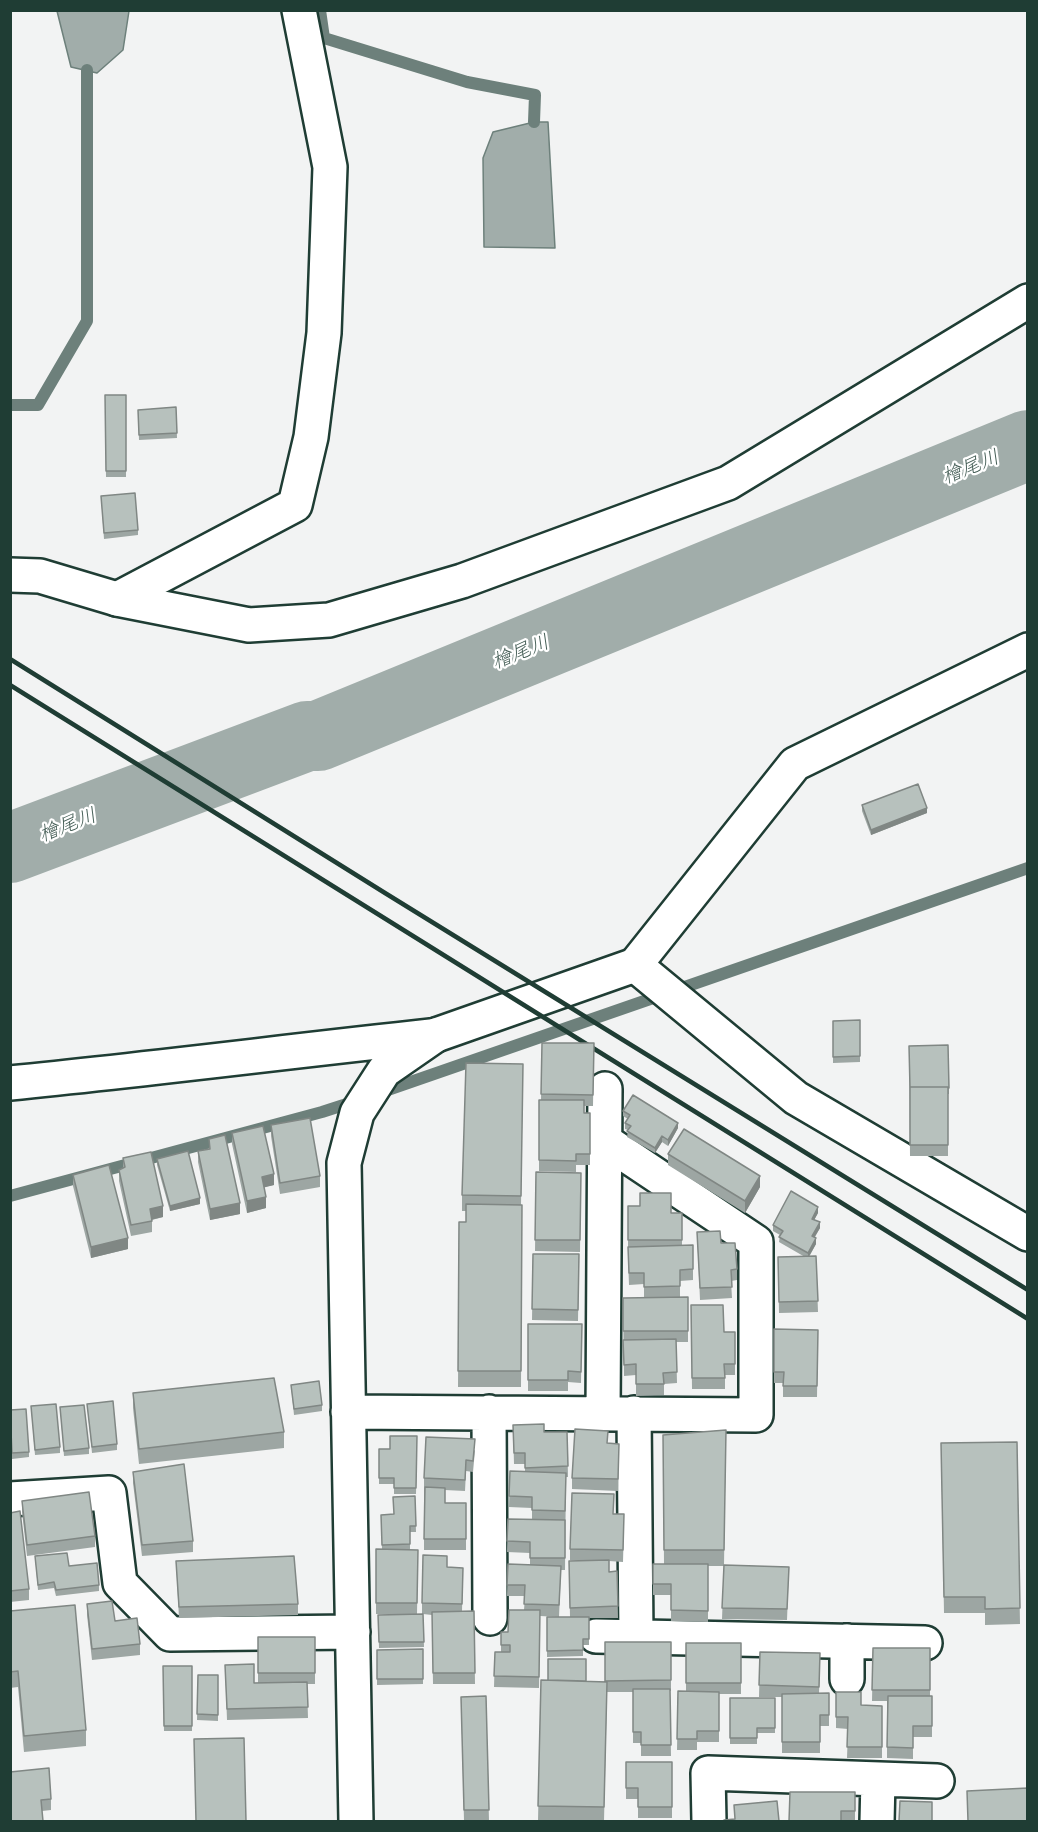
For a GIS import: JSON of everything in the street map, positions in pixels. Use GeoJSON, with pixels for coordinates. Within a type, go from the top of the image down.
{"type":"FeatureCollection","features":[{"type":"Feature","properties":{"kind":"street"},"geometry":{"type":"LineString","coordinates":[[117,599],[295,505],[311,437],[324,333],[330,167],[299,10]]}},
{"type":"Feature","properties":{"kind":"street"},"geometry":{"type":"LineString","coordinates":[[10,575],[40,576],[117,599],[249,625],[329,620],[462,581],[728,483],[1028,301]]}},
{"type":"Feature","properties":{"kind":"street"},"geometry":{"type":"LineString","coordinates":[[10,1083],[436,1035],[635,965],[795,764],[1028,650]]}},
{"type":"Feature","properties":{"kind":"street"},"geometry":{"type":"LineString","coordinates":[[635,965],[796,1098],[1028,1234]]}},
{"type":"Feature","properties":{"kind":"street"},"geometry":{"type":"LineString","coordinates":[[356,1821],[344,1163],[357,1113],[384,1071],[436,1035]]}},
{"type":"Feature","properties":{"kind":"street"},"geometry":{"type":"LineString","coordinates":[[605,1089],[605,1141],[618,1413],[636,1637]]}},
{"type":"Feature","properties":{"kind":"street"},"geometry":{"type":"LineString","coordinates":[[348,1412],[756,1415],[756,1242],[605,1141]]}},
{"type":"Feature","properties":{"kind":"street"},"geometry":{"type":"LineString","coordinates":[[489,1412],[490,1618]]}},
{"type":"Feature","properties":{"kind":"street"},"geometry":{"type":"LineString","coordinates":[[10,1499],[110,1493],[120,1583],[170,1634],[353,1632]]}},
{"type":"Feature","properties":{"kind":"street"},"geometry":{"type":"LineString","coordinates":[[596,1636],[925,1643]]}},
{"type":"Feature","properties":{"kind":"street"},"geometry":{"type":"LineString","coordinates":[[847,1641],[847,1679]]}},
{"type":"Feature","properties":{"kind":"street"},"geometry":{"type":"LineString","coordinates":[[709,1821],[708,1773],[937,1781]]}},
{"type":"Feature","properties":{"kind":"street"},"geometry":{"type":"LineString","coordinates":[[877,1821],[878,1779]]}},
{"type":"Feature","properties":{"kind":"shaded area"},"geometry":{"type":"Polygon","coordinates":[[[57,11],[129,11],[123,50],[97,73],[71,67],[57,11]]]}},
{"type":"Feature","properties":{"kind":"shaded area"},"geometry":{"type":"Polygon","coordinates":[[[534,122],[548,122],[555,248],[484,247],[483,158],[493,132],[534,122]]]}},
{"type":"Feature","properties":{"kind":"building"},"geometry":{"type":"Polygon","coordinates":[[[105,395],[126,395],[126,471],[106,471],[105,395]]]}},
{"type":"Feature","properties":{"kind":"building"},"geometry":{"type":"Polygon","coordinates":[[[176,407],[177,433],[139,435],[138,410],[176,407]]]}},
{"type":"Feature","properties":{"kind":"building"},"geometry":{"type":"Polygon","coordinates":[[[135,493],[138,530],[104,533],[101,496],[135,493]]]}},
{"type":"Feature","properties":{"kind":"building"},"geometry":{"type":"Polygon","coordinates":[[[918,784],[927,808],[871,830],[862,805],[918,784]]]}},
{"type":"Feature","properties":{"kind":"building"},"geometry":{"type":"Polygon","coordinates":[[[860,1020],[860,1056],[833,1057],[833,1021],[860,1020]]]}},
{"type":"Feature","properties":{"kind":"building"},"geometry":{"type":"Polygon","coordinates":[[[542,1043],[594,1043],[593,1095],[541,1094],[542,1043]]]}},
{"type":"Feature","properties":{"kind":"building"},"geometry":{"type":"Polygon","coordinates":[[[948,1045],[949,1088],[910,1088],[909,1046],[948,1045]]]}},
{"type":"Feature","properties":{"kind":"building"},"geometry":{"type":"Polygon","coordinates":[[[466,1063],[523,1064],[521,1196],[462,1195],[466,1063]]]}},
{"type":"Feature","properties":{"kind":"building"},"geometry":{"type":"Polygon","coordinates":[[[910,1087],[948,1087],[948,1145],[910,1145],[910,1087]]]}},
{"type":"Feature","properties":{"kind":"building"},"geometry":{"type":"Polygon","coordinates":[[[633,1095],[678,1123],[668,1140],[662,1136],[655,1148],[627,1131],[631,1126],[625,1123],[630,1115],[623,1111],[633,1095]]]}},
{"type":"Feature","properties":{"kind":"building"},"geometry":{"type":"Polygon","coordinates":[[[539,1100],[584,1100],[584,1113],[590,1113],[590,1154],[576,1154],[576,1161],[539,1160],[539,1100]]]}},
{"type":"Feature","properties":{"kind":"building"},"geometry":{"type":"Polygon","coordinates":[[[310,1118],[320,1176],[280,1183],[271,1125],[310,1118]]]}},
{"type":"Feature","properties":{"kind":"building"},"geometry":{"type":"Polygon","coordinates":[[[263,1126],[274,1174],[262,1177],[266,1197],[247,1201],[232,1133],[263,1126]]]}},
{"type":"Feature","properties":{"kind":"building"},"geometry":{"type":"Polygon","coordinates":[[[684,1129],[760,1176],[745,1201],[668,1154],[684,1129]]]}},
{"type":"Feature","properties":{"kind":"building"},"geometry":{"type":"Polygon","coordinates":[[[225,1135],[240,1203],[210,1209],[198,1151],[210,1149],[209,1139],[225,1135]]]}},
{"type":"Feature","properties":{"kind":"building"},"geometry":{"type":"Polygon","coordinates":[[[188,1151],[200,1198],[170,1206],[157,1159],[188,1151]]]}},
{"type":"Feature","properties":{"kind":"building"},"geometry":{"type":"Polygon","coordinates":[[[151,1152],[163,1206],[150,1209],[152,1221],[131,1225],[119,1170],[125,1167],[123,1158],[151,1152]]]}},
{"type":"Feature","properties":{"kind":"building"},"geometry":{"type":"Polygon","coordinates":[[[109,1165],[128,1238],[91,1247],[73,1175],[109,1165]]]}},
{"type":"Feature","properties":{"kind":"building"},"geometry":{"type":"Polygon","coordinates":[[[536,1172],[581,1173],[580,1240],[535,1240],[536,1172]]]}},
{"type":"Feature","properties":{"kind":"building"},"geometry":{"type":"Polygon","coordinates":[[[791,1191],[818,1207],[812,1219],[820,1222],[812,1236],[816,1238],[808,1253],[779,1237],[783,1231],[773,1225],[791,1191]]]}},
{"type":"Feature","properties":{"kind":"building"},"geometry":{"type":"Polygon","coordinates":[[[640,1193],[671,1193],[671,1213],[682,1213],[682,1240],[628,1240],[628,1206],[640,1206],[640,1193]]]}},
{"type":"Feature","properties":{"kind":"building"},"geometry":{"type":"Polygon","coordinates":[[[466,1204],[522,1205],[521,1371],[458,1371],[459,1222],[466,1222],[466,1204]]]}},
{"type":"Feature","properties":{"kind":"building"},"geometry":{"type":"Polygon","coordinates":[[[720,1231],[721,1243],[735,1243],[737,1269],[731,1270],[732,1287],[700,1288],[697,1232],[720,1231]]]}},
{"type":"Feature","properties":{"kind":"building"},"geometry":{"type":"Polygon","coordinates":[[[693,1245],[693,1269],[680,1270],[680,1286],[644,1287],[644,1273],[629,1273],[628,1247],[693,1245]]]}},
{"type":"Feature","properties":{"kind":"building"},"geometry":{"type":"Polygon","coordinates":[[[533,1254],[579,1254],[578,1310],[532,1309],[533,1254]]]}},
{"type":"Feature","properties":{"kind":"building"},"geometry":{"type":"Polygon","coordinates":[[[816,1256],[818,1301],[779,1302],[778,1257],[816,1256]]]}},
{"type":"Feature","properties":{"kind":"building"},"geometry":{"type":"Polygon","coordinates":[[[688,1297],[688,1331],[623,1331],[623,1298],[688,1297]]]}},
{"type":"Feature","properties":{"kind":"building"},"geometry":{"type":"Polygon","coordinates":[[[691,1305],[723,1305],[724,1332],[735,1332],[735,1364],[724,1364],[725,1378],[692,1378],[691,1305]]]}},
{"type":"Feature","properties":{"kind":"building"},"geometry":{"type":"Polygon","coordinates":[[[528,1324],[582,1324],[581,1372],[568,1371],[568,1380],[528,1380],[528,1324]]]}},
{"type":"Feature","properties":{"kind":"building"},"geometry":{"type":"Polygon","coordinates":[[[774,1329],[818,1330],[817,1386],[783,1386],[784,1372],[774,1372],[774,1329]]]}},
{"type":"Feature","properties":{"kind":"building"},"geometry":{"type":"Polygon","coordinates":[[[676,1339],[677,1372],[663,1373],[664,1384],[636,1384],[636,1364],[624,1365],[623,1340],[676,1339]]]}},
{"type":"Feature","properties":{"kind":"building"},"geometry":{"type":"Polygon","coordinates":[[[274,1378],[284,1432],[139,1449],[133,1393],[274,1378]]]}},
{"type":"Feature","properties":{"kind":"building"},"geometry":{"type":"Polygon","coordinates":[[[319,1381],[322,1405],[294,1409],[291,1385],[319,1381]]]}},
{"type":"Feature","properties":{"kind":"building"},"geometry":{"type":"Polygon","coordinates":[[[113,1401],[117,1444],[92,1447],[87,1404],[113,1401]]]}},
{"type":"Feature","properties":{"kind":"building"},"geometry":{"type":"Polygon","coordinates":[[[56,1404],[60,1447],[35,1450],[31,1406],[56,1404]]]}},
{"type":"Feature","properties":{"kind":"building"},"geometry":{"type":"Polygon","coordinates":[[[84,1405],[89,1448],[64,1451],[60,1407],[84,1405]]]}},
{"type":"Feature","properties":{"kind":"building"},"geometry":{"type":"Polygon","coordinates":[[[26,1409],[29,1452],[12,1453],[10,1410],[26,1409]]]}},
{"type":"Feature","properties":{"kind":"building"},"geometry":{"type":"Polygon","coordinates":[[[544,1424],[544,1432],[567,1432],[568,1466],[525,1468],[525,1453],[514,1453],[513,1425],[544,1424]]]}},
{"type":"Feature","properties":{"kind":"building"},"geometry":{"type":"Polygon","coordinates":[[[575,1429],[608,1431],[607,1443],[619,1444],[618,1479],[572,1478],[575,1429]]]}},
{"type":"Feature","properties":{"kind":"building"},"geometry":{"type":"Polygon","coordinates":[[[726,1430],[724,1550],[664,1550],[663,1435],[726,1430]]]}},
{"type":"Feature","properties":{"kind":"building"},"geometry":{"type":"Polygon","coordinates":[[[390,1436],[417,1436],[416,1488],[394,1488],[394,1478],[379,1478],[379,1449],[390,1449],[390,1436]]]}},
{"type":"Feature","properties":{"kind":"building"},"geometry":{"type":"Polygon","coordinates":[[[426,1437],[475,1439],[473,1461],[466,1460],[465,1480],[424,1478],[426,1437]]]}},
{"type":"Feature","properties":{"kind":"building"},"geometry":{"type":"Polygon","coordinates":[[[1017,1442],[1020,1608],[985,1609],[985,1597],[944,1597],[941,1443],[1017,1442]]]}},
{"type":"Feature","properties":{"kind":"building"},"geometry":{"type":"Polygon","coordinates":[[[184,1464],[193,1541],[142,1545],[133,1472],[184,1464]]]}},
{"type":"Feature","properties":{"kind":"building"},"geometry":{"type":"Polygon","coordinates":[[[510,1471],[566,1473],[565,1511],[532,1510],[532,1497],[509,1496],[510,1471]]]}},
{"type":"Feature","properties":{"kind":"building"},"geometry":{"type":"Polygon","coordinates":[[[425,1487],[445,1488],[445,1503],[466,1503],[466,1539],[424,1539],[425,1487]]]}},
{"type":"Feature","properties":{"kind":"building"},"geometry":{"type":"Polygon","coordinates":[[[89,1492],[95,1536],[27,1545],[22,1501],[89,1492]]]}},
{"type":"Feature","properties":{"kind":"building"},"geometry":{"type":"Polygon","coordinates":[[[572,1493],[614,1494],[613,1514],[624,1514],[623,1550],[570,1549],[572,1493]]]}},
{"type":"Feature","properties":{"kind":"building"},"geometry":{"type":"Polygon","coordinates":[[[415,1496],[416,1526],[410,1526],[410,1544],[382,1545],[381,1515],[394,1514],[393,1497],[415,1496]]]}},
{"type":"Feature","properties":{"kind":"building"},"geometry":{"type":"Polygon","coordinates":[[[20,1511],[29,1589],[10,1591],[10,1513],[20,1511]]]}},
{"type":"Feature","properties":{"kind":"building"},"geometry":{"type":"Polygon","coordinates":[[[508,1519],[565,1520],[565,1558],[530,1558],[530,1542],[507,1541],[508,1519]]]}},
{"type":"Feature","properties":{"kind":"building"},"geometry":{"type":"Polygon","coordinates":[[[376,1549],[418,1550],[417,1603],[376,1603],[376,1549]]]}},
{"type":"Feature","properties":{"kind":"building"},"geometry":{"type":"Polygon","coordinates":[[[67,1553],[69,1566],[97,1563],[99,1585],[56,1590],[54,1582],[38,1585],[35,1556],[67,1553]]]}},
{"type":"Feature","properties":{"kind":"building"},"geometry":{"type":"Polygon","coordinates":[[[423,1555],[447,1556],[447,1567],[463,1568],[462,1604],[422,1603],[423,1555]]]}},
{"type":"Feature","properties":{"kind":"building"},"geometry":{"type":"Polygon","coordinates":[[[294,1556],[298,1604],[179,1607],[176,1561],[294,1556]]]}},
{"type":"Feature","properties":{"kind":"building"},"geometry":{"type":"Polygon","coordinates":[[[609,1560],[609,1572],[617,1571],[618,1606],[570,1608],[569,1561],[609,1560]]]}},
{"type":"Feature","properties":{"kind":"building"},"geometry":{"type":"Polygon","coordinates":[[[508,1564],[561,1566],[559,1605],[524,1604],[525,1585],[507,1585],[508,1564]]]}},
{"type":"Feature","properties":{"kind":"building"},"geometry":{"type":"Polygon","coordinates":[[[653,1564],[708,1564],[708,1611],[671,1610],[671,1584],[653,1584],[653,1564]]]}},
{"type":"Feature","properties":{"kind":"building"},"geometry":{"type":"Polygon","coordinates":[[[724,1565],[789,1567],[787,1609],[722,1608],[724,1565]]]}},
{"type":"Feature","properties":{"kind":"building"},"geometry":{"type":"Polygon","coordinates":[[[112,1601],[115,1621],[137,1618],[140,1644],[92,1649],[87,1604],[112,1601]]]}},
{"type":"Feature","properties":{"kind":"building"},"geometry":{"type":"Polygon","coordinates":[[[75,1605],[86,1730],[24,1736],[18,1671],[10,1672],[10,1611],[75,1605]]]}},
{"type":"Feature","properties":{"kind":"building"},"geometry":{"type":"Polygon","coordinates":[[[509,1610],[540,1610],[539,1677],[494,1676],[495,1652],[510,1652],[510,1645],[501,1645],[501,1632],[508,1632],[509,1610]]]}},
{"type":"Feature","properties":{"kind":"building"},"geometry":{"type":"Polygon","coordinates":[[[474,1611],[475,1673],[433,1673],[432,1612],[474,1611]]]}},
{"type":"Feature","properties":{"kind":"building"},"geometry":{"type":"Polygon","coordinates":[[[423,1614],[424,1642],[379,1642],[378,1615],[423,1614]]]}},
{"type":"Feature","properties":{"kind":"building"},"geometry":{"type":"Polygon","coordinates":[[[547,1617],[589,1617],[589,1639],[583,1639],[583,1650],[547,1651],[547,1617]]]}},
{"type":"Feature","properties":{"kind":"building"},"geometry":{"type":"Polygon","coordinates":[[[258,1637],[315,1637],[315,1673],[258,1673],[258,1637]]]}},
{"type":"Feature","properties":{"kind":"building"},"geometry":{"type":"Polygon","coordinates":[[[605,1642],[671,1642],[671,1680],[605,1681],[605,1642]]]}},
{"type":"Feature","properties":{"kind":"building"},"geometry":{"type":"Polygon","coordinates":[[[686,1643],[741,1643],[741,1683],[686,1683],[686,1643]]]}},
{"type":"Feature","properties":{"kind":"building"},"geometry":{"type":"Polygon","coordinates":[[[873,1648],[930,1648],[930,1690],[872,1690],[873,1648]]]}},
{"type":"Feature","properties":{"kind":"building"},"geometry":{"type":"Polygon","coordinates":[[[423,1649],[423,1679],[377,1679],[377,1650],[423,1649]]]}},
{"type":"Feature","properties":{"kind":"building"},"geometry":{"type":"Polygon","coordinates":[[[760,1652],[820,1653],[819,1687],[759,1685],[760,1652]]]}},
{"type":"Feature","properties":{"kind":"building"},"geometry":{"type":"Polygon","coordinates":[[[548,1659],[586,1659],[586,1681],[548,1680],[548,1659]]]}},
{"type":"Feature","properties":{"kind":"building"},"geometry":{"type":"Polygon","coordinates":[[[254,1664],[254,1683],[307,1682],[308,1707],[227,1709],[225,1665],[254,1664]]]}},
{"type":"Feature","properties":{"kind":"building"},"geometry":{"type":"Polygon","coordinates":[[[163,1666],[192,1666],[192,1726],[164,1726],[163,1666]]]}},
{"type":"Feature","properties":{"kind":"building"},"geometry":{"type":"Polygon","coordinates":[[[198,1675],[218,1675],[218,1715],[197,1714],[198,1675]]]}},
{"type":"Feature","properties":{"kind":"building"},"geometry":{"type":"Polygon","coordinates":[[[541,1680],[607,1682],[604,1807],[538,1806],[541,1680]]]}},
{"type":"Feature","properties":{"kind":"building"},"geometry":{"type":"Polygon","coordinates":[[[633,1689],[670,1689],[671,1745],[641,1745],[641,1732],[633,1732],[633,1689]]]}},
{"type":"Feature","properties":{"kind":"building"},"geometry":{"type":"Polygon","coordinates":[[[678,1691],[719,1692],[719,1731],[697,1731],[697,1739],[677,1739],[678,1691]]]}},
{"type":"Feature","properties":{"kind":"building"},"geometry":{"type":"Polygon","coordinates":[[[836,1692],[861,1692],[861,1705],[882,1706],[882,1747],[847,1747],[848,1717],[836,1717],[836,1692]]]}},
{"type":"Feature","properties":{"kind":"building"},"geometry":{"type":"Polygon","coordinates":[[[829,1693],[829,1715],[820,1715],[820,1742],[782,1742],[782,1694],[829,1693]]]}},
{"type":"Feature","properties":{"kind":"building"},"geometry":{"type":"Polygon","coordinates":[[[486,1696],[489,1810],[464,1810],[461,1697],[486,1696]]]}},
{"type":"Feature","properties":{"kind":"building"},"geometry":{"type":"Polygon","coordinates":[[[888,1696],[932,1696],[932,1726],[913,1726],[913,1748],[887,1747],[888,1696]]]}},
{"type":"Feature","properties":{"kind":"building"},"geometry":{"type":"Polygon","coordinates":[[[730,1698],[775,1698],[775,1728],[757,1728],[757,1738],[730,1738],[730,1698]]]}},
{"type":"Feature","properties":{"kind":"building"},"geometry":{"type":"Polygon","coordinates":[[[244,1738],[246,1821],[196,1821],[194,1739],[244,1738]]]}},
{"type":"Feature","properties":{"kind":"building"},"geometry":{"type":"Polygon","coordinates":[[[626,1762],[672,1762],[672,1807],[638,1807],[638,1788],[626,1788],[626,1762]]]}},
{"type":"Feature","properties":{"kind":"building"},"geometry":{"type":"Polygon","coordinates":[[[49,1768],[51,1799],[41,1800],[43,1821],[10,1821],[10,1772],[49,1768]]]}},
{"type":"Feature","properties":{"kind":"building"},"geometry":{"type":"Polygon","coordinates":[[[1028,1788],[1028,1821],[968,1821],[967,1791],[1028,1788]]]}},
{"type":"Feature","properties":{"kind":"building"},"geometry":{"type":"Polygon","coordinates":[[[790,1792],[855,1792],[855,1811],[841,1811],[841,1821],[789,1821],[790,1792]]]}},
{"type":"Feature","properties":{"kind":"building"},"geometry":{"type":"Polygon","coordinates":[[[777,1801],[779,1821],[724,1821],[735,1819],[734,1805],[777,1801]]]}},
{"type":"Feature","properties":{"kind":"building"},"geometry":{"type":"Polygon","coordinates":[[[900,1801],[932,1802],[932,1821],[899,1821],[900,1801]]]}},
{"type":"Feature","properties":{"kind":"waterway"},"geometry":{"type":"LineString","coordinates":[[320,10],[324,38],[467,82],[535,95],[534,122]]}},
{"type":"Feature","properties":{"kind":"waterway"},"geometry":{"type":"LineString","coordinates":[[10,405],[38,405],[87,321],[87,70]]}},
{"type":"Feature","properties":{"kind":"waterway","name":"檜尾川"},"geometry":{"type":"LineString","coordinates":[[10,848],[307,736],[318,736],[1028,445]]}},
{"type":"Feature","properties":{"kind":"waterway"},"geometry":{"type":"LineString","coordinates":[[379,1093],[1028,868]]}},
{"type":"Feature","properties":{"kind":"waterway"},"geometry":{"type":"LineString","coordinates":[[10,1196],[356,1101]]}},
{"type":"Feature","properties":{"kind":"railway"},"geometry":{"type":"LineString","coordinates":[[10,659],[1028,1290]]}},
{"type":"Feature","properties":{"kind":"railway"},"geometry":{"type":"LineString","coordinates":[[10,685],[1028,1319]]}}]}
